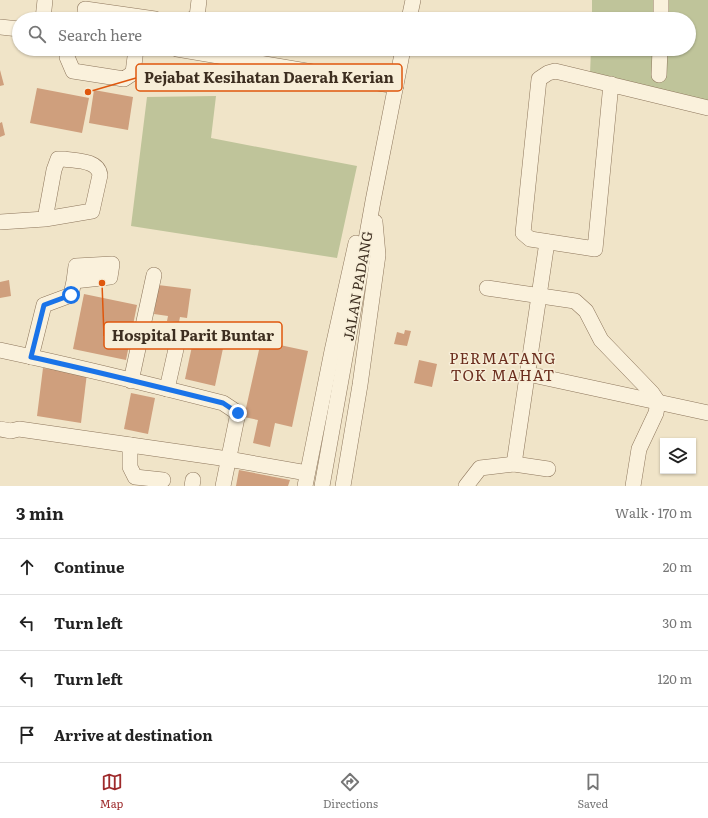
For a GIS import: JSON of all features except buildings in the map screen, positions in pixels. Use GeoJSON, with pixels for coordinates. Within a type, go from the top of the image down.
{"type":"FeatureCollection","features":[{"type":"Feature","properties":{"kind":"street"},"geometry":{"type":"LineString","coordinates":[[44,12],[45,0]]}},
{"type":"Feature","properties":{"kind":"street"},"geometry":{"type":"LineString","coordinates":[[198,12],[199,0]]}},
{"type":"Feature","properties":{"kind":"street"},"geometry":{"type":"LineString","coordinates":[[410,12],[413,0]]}},
{"type":"Feature","properties":{"kind":"street"},"geometry":{"type":"LineString","coordinates":[[661,0],[661,12]]}},
{"type":"Feature","properties":{"kind":"street"},"geometry":{"type":"LineString","coordinates":[[85,9],[106,12]]}},
{"type":"Feature","properties":{"kind":"street"},"geometry":{"type":"LineString","coordinates":[[0,27],[12,28]]}},
{"type":"Feature","properties":{"kind":"street"},"geometry":{"type":"LineString","coordinates":[[67,56],[73,71],[124,79],[133,73],[135,56]]}},
{"type":"Feature","properties":{"kind":"street"},"geometry":{"type":"LineString","coordinates":[[218,56],[396,86]]}},
{"type":"Feature","properties":{"kind":"street","name":"JALAN PADANG"},"geometry":{"type":"LineString","coordinates":[[322,486],[373,201],[402,56]]}},
{"type":"Feature","properties":{"kind":"street"},"geometry":{"type":"LineString","coordinates":[[660,56],[660,75]]}},
{"type":"Feature","properties":{"kind":"street"},"geometry":{"type":"LineString","coordinates":[[611,84],[595,249],[530,239],[524,233],[539,79],[548,73],[555,71],[611,84],[708,108]]}},
{"type":"Feature","properties":{"kind":"street"},"geometry":{"type":"LineString","coordinates":[[0,222],[45,219],[92,211],[100,169],[96,165],[58,159],[54,170],[45,219]]}},
{"type":"Feature","properties":{"kind":"street"},"geometry":{"type":"LineString","coordinates":[[0,429],[11,431],[19,429],[228,459],[306,480],[356,242],[373,201]]}},
{"type":"Feature","properties":{"kind":"street"},"geometry":{"type":"LineString","coordinates":[[343,486],[360,385],[378,255],[373,201]]}},
{"type":"Feature","properties":{"kind":"street"},"geometry":{"type":"LineString","coordinates":[[514,464],[547,242]]}},
{"type":"Feature","properties":{"kind":"street"},"geometry":{"type":"LineString","coordinates":[[131,381],[154,275]]}},
{"type":"Feature","properties":{"kind":"street"},"geometry":{"type":"LineString","coordinates":[[31,357],[44,305],[71,295],[74,281]]}},
{"type":"Feature","properties":{"kind":"street"},"geometry":{"type":"LineString","coordinates":[[487,288],[575,301],[586,311],[601,340],[652,392],[658,402],[656,413],[639,448],[633,486]]}},
{"type":"Feature","properties":{"kind":"street"},"geometry":{"type":"LineString","coordinates":[[167,389],[178,340]]}},
{"type":"Feature","properties":{"kind":"street"},"geometry":{"type":"LineString","coordinates":[[0,350],[223,403],[238,413],[223,486]]}},
{"type":"Feature","properties":{"kind":"street"},"geometry":{"type":"LineString","coordinates":[[528,374],[708,413]]}},
{"type":"Feature","properties":{"kind":"street"},"geometry":{"type":"LineString","coordinates":[[130,445],[130,467],[135,477],[163,480]]}},
{"type":"Feature","properties":{"kind":"street"},"geometry":{"type":"LineString","coordinates":[[466,486],[480,468],[514,464],[548,469]]}},
{"type":"Feature","properties":{"kind":"green space"},"geometry":{"type":"Polygon","coordinates":[[[592,0],[708,0],[708,104],[590,74],[591,56],[696,56],[696,12],[592,12],[592,0]]]}},
{"type":"Feature","properties":{"kind":"green space"},"geometry":{"type":"Polygon","coordinates":[[[216,96],[211,138],[357,166],[337,258],[131,226],[147,97],[216,96]]]}},
{"type":"Feature","properties":{"kind":"place","name":"Pejabat Kesihatan Daerah Kerian"},"geometry":{"type":"Point","coordinates":[88,92]}},
{"type":"Feature","properties":{"kind":"place","name":"Hospital Parit Buntar"},"geometry":{"type":"Point","coordinates":[102,283]}},
{"type":"Feature","properties":{"kind":"district","name":"PERMATANG TOK MAHAT"},"geometry":{"type":"Point","coordinates":[503,368]}},
{"type":"Feature","properties":{"kind":"route"},"geometry":{"type":"LineString","coordinates":[[71,295],[44,305],[31,357],[85,368],[106,375],[223,403],[238,413]]}}]}
